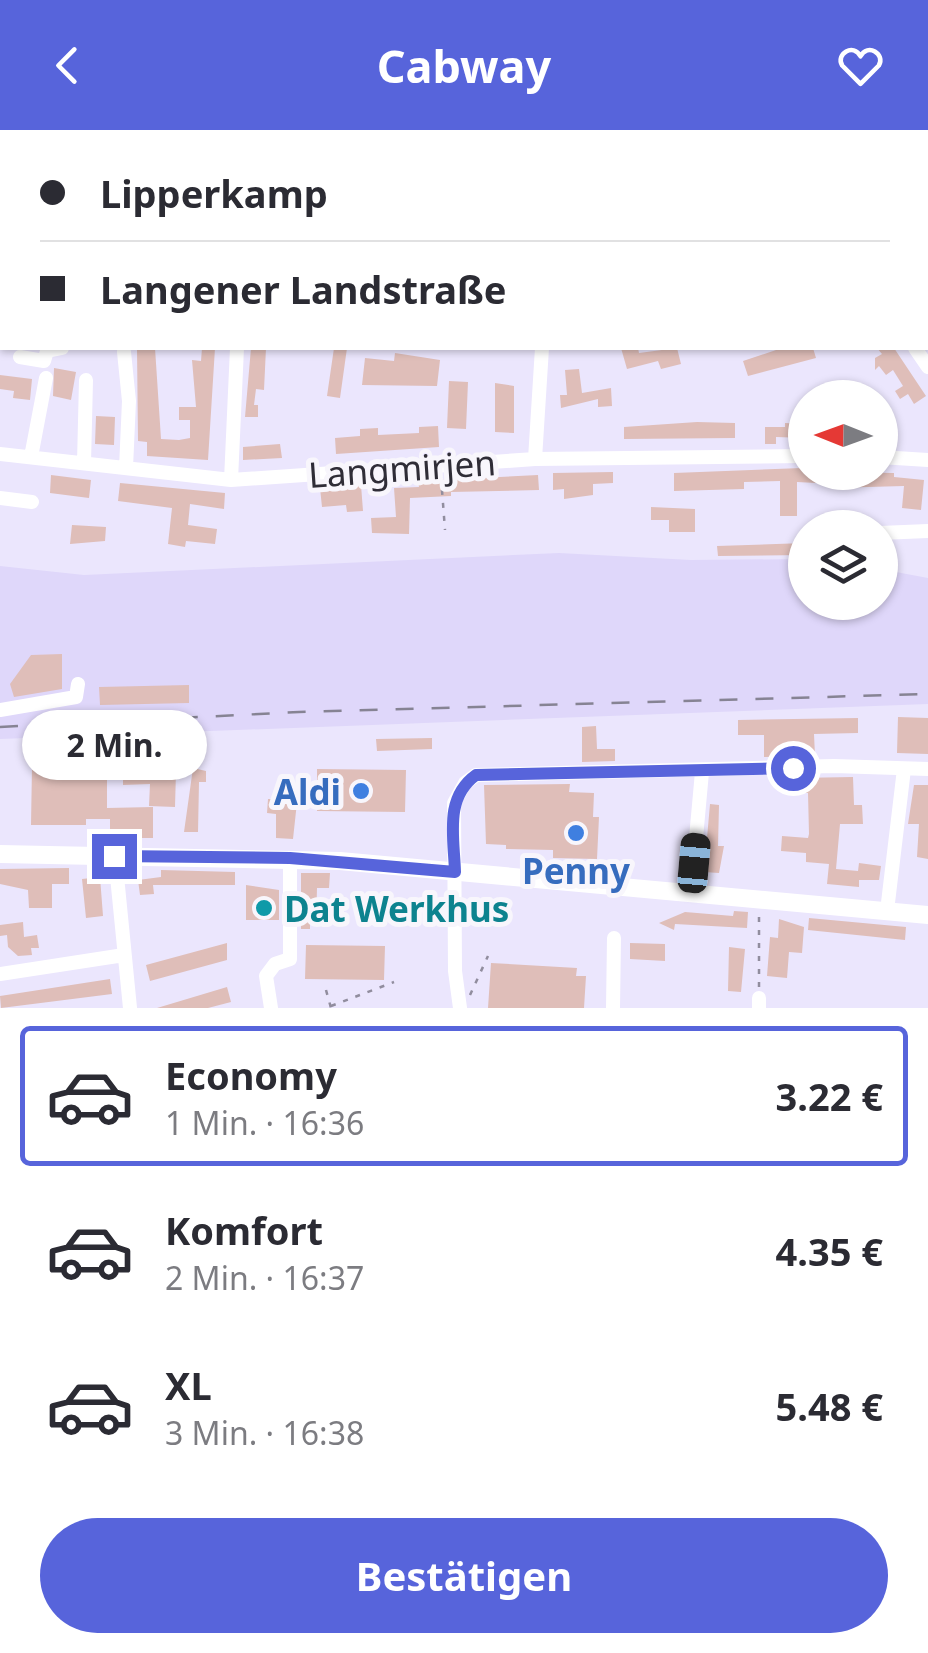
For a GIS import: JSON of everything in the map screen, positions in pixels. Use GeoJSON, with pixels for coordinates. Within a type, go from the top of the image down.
{"type":"FeatureCollection","features":[{"type":"Feature","properties":{"kind":"main road"},"geometry":{"type":"LineString","coordinates":[[0,854],[290,858],[928,915]]}},
{"type":"Feature","properties":{"kind":"street"},"geometry":{"type":"LineString","coordinates":[[20,357],[44,361],[47,352],[54,350]]}},
{"type":"Feature","properties":{"kind":"street"},"geometry":{"type":"LineString","coordinates":[[230,480],[237,350]]}},
{"type":"Feature","properties":{"kind":"street"},"geometry":{"type":"LineString","coordinates":[[535,459],[542,350]]}},
{"type":"Feature","properties":{"kind":"street"},"geometry":{"type":"LineString","coordinates":[[124,352],[129,401],[126,468]]}},
{"type":"Feature","properties":{"kind":"street"},"geometry":{"type":"LineString","coordinates":[[30,457],[46,378]]}},
{"type":"Feature","properties":{"kind":"street"},"geometry":{"type":"LineString","coordinates":[[84,463],[86,380]]}},
{"type":"Feature","properties":{"kind":"street","name":"Langmirjen"},"geometry":{"type":"LineString","coordinates":[[0,454],[230,480],[535,459],[788,456]]}},
{"type":"Feature","properties":{"kind":"street"},"geometry":{"type":"LineString","coordinates":[[898,458],[928,460]]}},
{"type":"Feature","properties":{"kind":"street"},"geometry":{"type":"LineString","coordinates":[[0,498],[32,502]]}},
{"type":"Feature","properties":{"kind":"street"},"geometry":{"type":"LineString","coordinates":[[898,532],[928,531]]}},
{"type":"Feature","properties":{"kind":"street"},"geometry":{"type":"LineString","coordinates":[[0,710],[76,697],[78,684]]}},
{"type":"Feature","properties":{"kind":"street"},"geometry":{"type":"LineString","coordinates":[[460,1005],[454,803],[465,783],[476,775],[834,766],[928,770]]}},
{"type":"Feature","properties":{"kind":"street"},"geometry":{"type":"LineString","coordinates":[[887,911],[904,768]]}},
{"type":"Feature","properties":{"kind":"street"},"geometry":{"type":"LineString","coordinates":[[692,893],[702,772]]}},
{"type":"Feature","properties":{"kind":"street"},"geometry":{"type":"LineString","coordinates":[[114,856],[130,1008]]}},
{"type":"Feature","properties":{"kind":"street"},"geometry":{"type":"LineString","coordinates":[[271,1008],[266,976],[275,964],[290,959],[290,858]]}},
{"type":"Feature","properties":{"kind":"street"},"geometry":{"type":"LineString","coordinates":[[612,1008],[614,938]]}},
{"type":"Feature","properties":{"kind":"street"},"geometry":{"type":"LineString","coordinates":[[0,974],[124,955]]}},
{"type":"Feature","properties":{"kind":"path"},"geometry":{"type":"LineString","coordinates":[[440,466],[445,530]]}},
{"type":"Feature","properties":{"kind":"path"},"geometry":{"type":"LineString","coordinates":[[759,1003],[760,900]]}},
{"type":"Feature","properties":{"kind":"path"},"geometry":{"type":"LineString","coordinates":[[460,1005],[474,992],[488,956]]}},
{"type":"Feature","properties":{"kind":"path"},"geometry":{"type":"LineString","coordinates":[[326,990],[331,1007],[394,982]]}},
{"type":"Feature","properties":{"kind":"path"},"geometry":{"type":"LineString","coordinates":[[362,995],[363,1002]]}},
{"type":"Feature","properties":{"kind":"shaded area"},"geometry":{"type":"Polygon","coordinates":[[[559,553],[691,560],[788,559],[788,620],[898,620],[898,572],[928,578],[928,704],[0,739],[0,566],[84,575],[559,553]]]}},
{"type":"Feature","properties":{"kind":"building"},"geometry":{"type":"Polygon","coordinates":[[[137,350],[155,350],[161,439],[179,440],[190,438],[190,420],[179,420],[179,407],[196,407],[192,360],[201,361],[202,350],[215,350],[208,460],[147,456],[147,442],[138,441],[137,350]]]}},
{"type":"Feature","properties":{"kind":"building"},"geometry":{"type":"Polygon","coordinates":[[[251,350],[266,350],[264,390],[256,389],[254,405],[258,405],[258,417],[245,417],[251,350]]]}},
{"type":"Feature","properties":{"kind":"building"},"geometry":{"type":"Polygon","coordinates":[[[334,350],[347,350],[340,398],[327,396],[334,350]]]}},
{"type":"Feature","properties":{"kind":"building"},"geometry":{"type":"Polygon","coordinates":[[[622,350],[678,350],[681,364],[661,369],[658,361],[627,369],[622,350]]]}},
{"type":"Feature","properties":{"kind":"building"},"geometry":{"type":"Polygon","coordinates":[[[776,350],[814,350],[816,358],[748,376],[743,361],[776,350]]]}},
{"type":"Feature","properties":{"kind":"building"},"geometry":{"type":"Polygon","coordinates":[[[879,350],[895,350],[926,396],[914,404],[908,394],[900,399],[898,389],[903,386],[893,370],[886,375],[879,366],[875,370],[875,358],[882,354],[879,350]]]}},
{"type":"Feature","properties":{"kind":"building"},"geometry":{"type":"Polygon","coordinates":[[[395,353],[440,360],[437,386],[362,385],[365,358],[394,361],[395,353]]]}},
{"type":"Feature","properties":{"kind":"building"},"geometry":{"type":"Polygon","coordinates":[[[54,368],[76,372],[71,400],[53,396],[54,368]]]}},
{"type":"Feature","properties":{"kind":"building"},"geometry":{"type":"Polygon","coordinates":[[[579,369],[582,393],[611,388],[612,406],[598,407],[598,399],[561,408],[560,395],[567,395],[565,370],[579,369]]]}},
{"type":"Feature","properties":{"kind":"building"},"geometry":{"type":"Polygon","coordinates":[[[0,375],[32,379],[30,400],[13,398],[14,391],[0,389],[0,375]]]}},
{"type":"Feature","properties":{"kind":"building"},"geometry":{"type":"Polygon","coordinates":[[[449,381],[468,382],[466,429],[447,428],[449,381]]]}},
{"type":"Feature","properties":{"kind":"building"},"geometry":{"type":"Polygon","coordinates":[[[495,383],[514,386],[514,433],[495,432],[495,383]]]}},
{"type":"Feature","properties":{"kind":"building"},"geometry":{"type":"Polygon","coordinates":[[[96,416],[115,417],[114,445],[95,444],[96,416]]]}},
{"type":"Feature","properties":{"kind":"building"},"geometry":{"type":"Polygon","coordinates":[[[735,423],[735,438],[624,439],[624,427],[735,423]]]}},
{"type":"Feature","properties":{"kind":"building"},"geometry":{"type":"Polygon","coordinates":[[[788,423],[788,437],[776,437],[776,444],[765,444],[765,427],[785,427],[788,423]]]}},
{"type":"Feature","properties":{"kind":"building"},"geometry":{"type":"Polygon","coordinates":[[[438,426],[439,447],[336,454],[335,438],[360,436],[360,429],[378,428],[378,435],[419,433],[419,427],[438,426]]]}},
{"type":"Feature","properties":{"kind":"building"},"geometry":{"type":"Polygon","coordinates":[[[280,444],[282,458],[243,460],[243,447],[280,444]]]}},
{"type":"Feature","properties":{"kind":"building"},"geometry":{"type":"Polygon","coordinates":[[[788,469],[788,490],[797,490],[797,510],[780,516],[780,481],[744,482],[744,489],[674,491],[674,473],[788,469]]]}},
{"type":"Feature","properties":{"kind":"building"},"geometry":{"type":"Polygon","coordinates":[[[613,472],[613,483],[593,484],[593,495],[564,499],[564,489],[553,490],[553,473],[613,472]]]}},
{"type":"Feature","properties":{"kind":"building"},"geometry":{"type":"Polygon","coordinates":[[[51,475],[91,480],[89,498],[50,493],[51,475]]]}},
{"type":"Feature","properties":{"kind":"building"},"geometry":{"type":"Polygon","coordinates":[[[538,475],[539,490],[451,492],[451,496],[410,498],[409,534],[372,533],[371,518],[396,517],[394,488],[419,487],[418,481],[538,475]]]}},
{"type":"Feature","properties":{"kind":"building"},"geometry":{"type":"Polygon","coordinates":[[[898,477],[924,480],[921,510],[902,508],[904,486],[898,486],[898,477]]]}},
{"type":"Feature","properties":{"kind":"building"},"geometry":{"type":"Polygon","coordinates":[[[120,483],[225,493],[224,509],[190,504],[188,525],[217,529],[215,544],[168,544],[172,508],[118,501],[120,483]]]}},
{"type":"Feature","properties":{"kind":"building"},"geometry":{"type":"Polygon","coordinates":[[[361,485],[363,511],[347,512],[346,505],[322,507],[320,488],[361,485]]]}},
{"type":"Feature","properties":{"kind":"building"},"geometry":{"type":"Polygon","coordinates":[[[651,507],[695,509],[695,532],[669,532],[669,520],[651,520],[651,507]]]}},
{"type":"Feature","properties":{"kind":"building"},"geometry":{"type":"Polygon","coordinates":[[[72,525],[106,527],[105,541],[70,544],[72,525]]]}},
{"type":"Feature","properties":{"kind":"building"},"geometry":{"type":"Polygon","coordinates":[[[788,544],[788,555],[718,556],[717,546],[788,544]]]}},
{"type":"Feature","properties":{"kind":"building"},"geometry":{"type":"Polygon","coordinates":[[[62,654],[62,689],[14,697],[10,684],[31,655],[62,654]]]}},
{"type":"Feature","properties":{"kind":"building"},"geometry":{"type":"Polygon","coordinates":[[[189,685],[189,703],[100,705],[99,687],[189,685]]]}},
{"type":"Feature","properties":{"kind":"building"},"geometry":{"type":"Polygon","coordinates":[[[898,717],[928,718],[928,754],[897,753],[898,717]]]}},
{"type":"Feature","properties":{"kind":"building"},"geometry":{"type":"Polygon","coordinates":[[[858,718],[858,733],[814,734],[815,756],[764,757],[764,735],[738,735],[738,720],[858,718]]]}},
{"type":"Feature","properties":{"kind":"building"},"geometry":{"type":"Polygon","coordinates":[[[596,726],[597,749],[615,749],[615,761],[582,762],[582,727],[596,726]]]}},
{"type":"Feature","properties":{"kind":"building"},"geometry":{"type":"Polygon","coordinates":[[[135,737],[177,737],[175,807],[149,806],[150,784],[123,785],[123,762],[130,762],[131,772],[156,773],[157,748],[135,748],[135,737]]]}},
{"type":"Feature","properties":{"kind":"building"},"geometry":{"type":"Polygon","coordinates":[[[432,738],[432,749],[377,751],[376,739],[432,738]]]}},
{"type":"Feature","properties":{"kind":"building"},"geometry":{"type":"Polygon","coordinates":[[[32,766],[68,766],[68,773],[107,773],[107,808],[153,807],[153,838],[110,838],[110,819],[86,819],[86,825],[31,825],[32,766]]]}},
{"type":"Feature","properties":{"kind":"building"},"geometry":{"type":"Polygon","coordinates":[[[193,768],[206,771],[206,782],[199,782],[198,832],[184,832],[193,768]]]}},
{"type":"Feature","properties":{"kind":"building","name":"Aldi"},"geometry":{"type":"Polygon","coordinates":[[[317,769],[406,770],[405,812],[317,811],[317,769]]]}},
{"type":"Feature","properties":{"kind":"building"},"geometry":{"type":"Polygon","coordinates":[[[853,777],[854,805],[862,805],[863,824],[840,824],[836,869],[858,871],[859,863],[881,866],[879,880],[859,880],[859,887],[827,884],[829,864],[806,862],[806,853],[781,851],[782,836],[808,838],[809,834],[808,793],[798,793],[797,778],[853,777]]]}},
{"type":"Feature","properties":{"kind":"building"},"geometry":{"type":"Polygon","coordinates":[[[570,784],[569,792],[594,793],[593,817],[599,817],[597,859],[553,858],[553,850],[506,849],[506,845],[486,844],[484,785],[570,784]]]}},
{"type":"Feature","properties":{"kind":"building"},"geometry":{"type":"Polygon","coordinates":[[[914,785],[928,785],[928,859],[917,857],[919,824],[908,824],[914,785]]]}},
{"type":"Feature","properties":{"kind":"building"},"geometry":{"type":"Polygon","coordinates":[[[277,792],[298,793],[293,839],[276,838],[276,814],[267,813],[268,799],[277,799],[277,792]]]}},
{"type":"Feature","properties":{"kind":"building"},"geometry":{"type":"Polygon","coordinates":[[[710,804],[719,805],[718,846],[724,846],[719,873],[704,872],[710,804]]]}},
{"type":"Feature","properties":{"kind":"building"},"geometry":{"type":"Polygon","coordinates":[[[69,868],[69,884],[52,884],[52,908],[29,908],[28,890],[0,884],[0,869],[69,868]]]}},
{"type":"Feature","properties":{"kind":"building"},"geometry":{"type":"Polygon","coordinates":[[[161,870],[235,872],[235,885],[153,885],[154,894],[140,895],[138,880],[161,877],[161,870]]]}},
{"type":"Feature","properties":{"kind":"building"},"geometry":{"type":"Polygon","coordinates":[[[301,873],[330,873],[329,888],[317,888],[316,924],[310,924],[310,929],[301,929],[301,873]]]}},
{"type":"Feature","properties":{"kind":"building"},"geometry":{"type":"Polygon","coordinates":[[[100,877],[103,916],[86,918],[82,879],[100,877]]]}},
{"type":"Feature","properties":{"kind":"building","name":"Dat Werkhus"},"geometry":{"type":"Polygon","coordinates":[[[246,885],[279,890],[279,920],[246,920],[246,885]]]}},
{"type":"Feature","properties":{"kind":"building"},"geometry":{"type":"Polygon","coordinates":[[[734,911],[748,912],[747,928],[675,924],[674,930],[659,923],[685,912],[733,916],[734,911]]]}},
{"type":"Feature","properties":{"kind":"building"},"geometry":{"type":"Polygon","coordinates":[[[809,918],[906,927],[905,940],[808,930],[809,918]]]}},
{"type":"Feature","properties":{"kind":"building"},"geometry":{"type":"Polygon","coordinates":[[[779,919],[804,927],[802,953],[789,952],[787,978],[767,976],[770,937],[778,938],[779,919]]]}},
{"type":"Feature","properties":{"kind":"building"},"geometry":{"type":"Polygon","coordinates":[[[23,922],[24,937],[37,935],[39,948],[31,948],[32,955],[18,956],[8,947],[7,935],[0,936],[0,925],[23,922]]]}},
{"type":"Feature","properties":{"kind":"building"},"geometry":{"type":"Polygon","coordinates":[[[227,943],[227,960],[150,981],[146,965],[227,943]]]}},
{"type":"Feature","properties":{"kind":"building"},"geometry":{"type":"Polygon","coordinates":[[[630,943],[665,944],[665,961],[630,959],[630,943]]]}},
{"type":"Feature","properties":{"kind":"building"},"geometry":{"type":"Polygon","coordinates":[[[306,945],[385,946],[384,980],[305,979],[306,945]]]}},
{"type":"Feature","properties":{"kind":"building"},"geometry":{"type":"Polygon","coordinates":[[[729,947],[745,949],[741,992],[728,991],[729,947]]]}},
{"type":"Feature","properties":{"kind":"building"},"geometry":{"type":"Polygon","coordinates":[[[491,963],[577,968],[576,976],[586,976],[584,1008],[488,1008],[491,963]]]}},
{"type":"Feature","properties":{"kind":"building"},"geometry":{"type":"Polygon","coordinates":[[[110,979],[112,994],[1,1008],[0,996],[110,979]]]}},
{"type":"Feature","properties":{"kind":"building"},"geometry":{"type":"Polygon","coordinates":[[[227,987],[231,1002],[208,1008],[157,1008],[227,987]]]}},
{"type":"Feature","properties":{"kind":"railway"},"geometry":{"type":"LineString","coordinates":[[0,727],[299,712],[928,694]]}},
{"type":"Feature","properties":{"kind":"place","name":"Aldi"},"geometry":{"type":"Point","coordinates":[361,791]}},
{"type":"Feature","properties":{"kind":"place","name":"Penny"},"geometry":{"type":"Point","coordinates":[576,833]}},
{"type":"Feature","properties":{"kind":"place","name":"Dat Werkhus"},"geometry":{"type":"Point","coordinates":[264,908]}},
{"type":"Feature","properties":{"kind":"route"},"geometry":{"type":"LineString","coordinates":[[114,856],[290,858],[455,872],[454,803],[456,794],[476,775],[793,768]]}}]}
